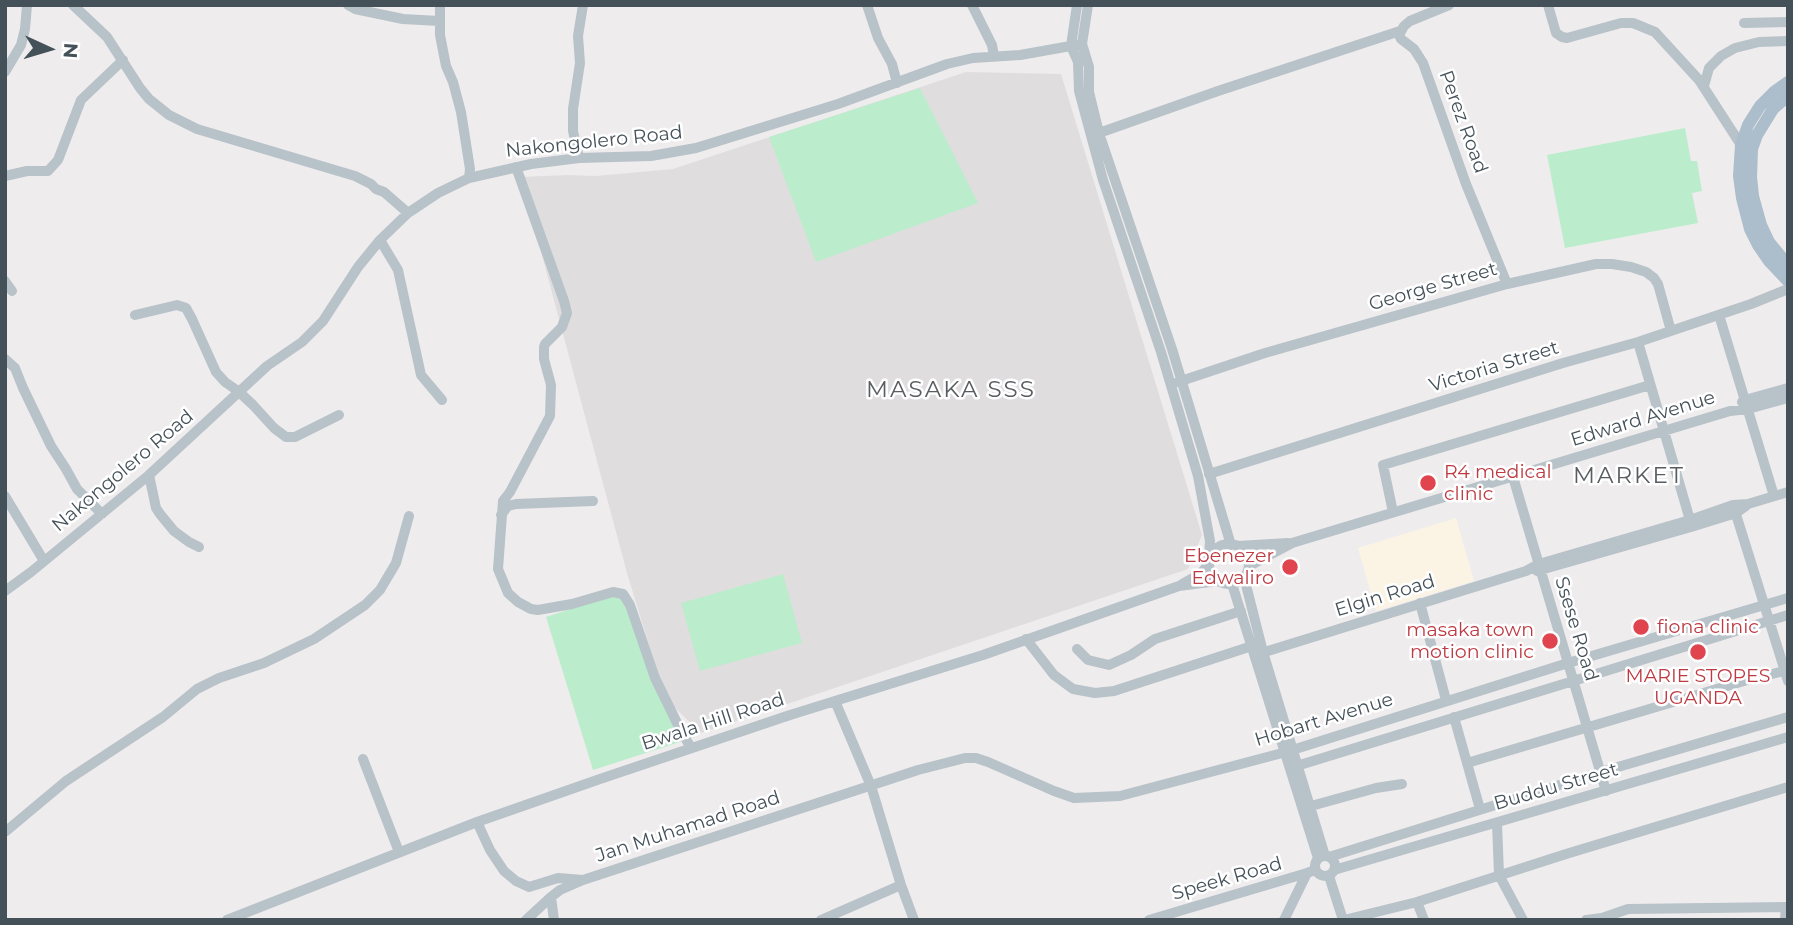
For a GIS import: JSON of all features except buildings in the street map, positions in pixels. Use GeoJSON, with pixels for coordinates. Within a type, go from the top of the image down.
{"type":"FeatureCollection","features":[{"type":"Feature","properties":{"kind":"main road"},"geometry":{"type":"LineString","coordinates":[[1788,82],[1760,106],[1748,125],[1747,147],[1739,176],[1742,198],[1755,227],[1758,246],[1788,281]]}},
{"type":"Feature","properties":{"kind":"main road"},"geometry":{"type":"LineString","coordinates":[[1747,147],[1768,115],[1788,96]]}},
{"type":"Feature","properties":{"kind":"main road"},"geometry":{"type":"LineString","coordinates":[[1755,227],[1788,265]]}},
{"type":"Feature","properties":{"kind":"street"},"geometry":{"type":"LineString","coordinates":[[5,72],[20,45],[25,29],[27,5]]}},
{"type":"Feature","properties":{"kind":"street"},"geometry":{"type":"LineString","coordinates":[[73,5],[107,37],[149,99],[181,122],[249,146],[355,176],[384,192],[408,213]]}},
{"type":"Feature","properties":{"kind":"street"},"geometry":{"type":"LineString","coordinates":[[348,5],[355,9],[403,19],[439,21]]}},
{"type":"Feature","properties":{"kind":"street"},"geometry":{"type":"LineString","coordinates":[[440,5],[440,35],[446,66],[461,112],[469,178]]}},
{"type":"Feature","properties":{"kind":"street"},"geometry":{"type":"LineString","coordinates":[[579,158],[573,131],[573,109],[580,63],[578,40],[583,5]]}},
{"type":"Feature","properties":{"kind":"street"},"geometry":{"type":"LineString","coordinates":[[867,5],[878,37],[892,64],[897,83]]}},
{"type":"Feature","properties":{"kind":"street"},"geometry":{"type":"LineString","coordinates":[[972,5],[992,45],[994,57]]}},
{"type":"Feature","properties":{"kind":"street"},"geometry":{"type":"LineString","coordinates":[[1077,5],[1071,46],[1078,62],[1079,92],[1103,180],[1176,383],[1235,545],[1247,555],[1249,566],[1244,577],[1232,584],[1224,584],[1211,574],[1208,561],[1210,541],[1176,383],[1172,349],[1099,133],[1089,92],[1089,67],[1082,44],[1088,5]]}},
{"type":"Feature","properties":{"kind":"street"},"geometry":{"type":"LineString","coordinates":[[1099,133],[1400,31],[1410,21],[1449,5]]}},
{"type":"Feature","properties":{"kind":"street"},"geometry":{"type":"LineString","coordinates":[[1548,5],[1556,33],[1562,37],[1567,38],[1621,23],[1633,23],[1655,32],[1704,86],[1747,147]]}},
{"type":"Feature","properties":{"kind":"street"},"geometry":{"type":"LineString","coordinates":[[1744,23],[1788,22]]}},
{"type":"Feature","properties":{"kind":"street","name":"Perez Road"},"geometry":{"type":"LineString","coordinates":[[1400,31],[1401,38],[1414,49],[1423,63],[1466,184],[1507,284]]}},
{"type":"Feature","properties":{"kind":"street"},"geometry":{"type":"LineString","coordinates":[[1704,86],[1709,68],[1721,56],[1735,48],[1759,42],[1788,41]]}},
{"type":"Feature","properties":{"kind":"street","name":"Nakongolero Road"},"geometry":{"type":"LineString","coordinates":[[5,591],[149,475],[267,366],[302,342],[323,321],[351,277],[380,240],[408,213],[438,193],[469,178],[516,167],[579,158],[652,156],[696,148],[825,108],[947,64],[973,58],[1013,55],[1082,44]]}},
{"type":"Feature","properties":{"kind":"street"},"geometry":{"type":"LineString","coordinates":[[5,176],[27,171],[48,172],[58,160],[81,100],[123,60]]}},
{"type":"Feature","properties":{"kind":"street"},"geometry":{"type":"LineString","coordinates":[[516,167],[567,315],[562,327],[545,344],[544,359],[551,385],[550,418],[503,501],[498,569],[508,593],[525,607],[538,610],[616,592],[626,597],[655,678],[691,748]]}},
{"type":"Feature","properties":{"kind":"street"},"geometry":{"type":"LineString","coordinates":[[380,240],[398,270],[421,375],[442,400]]}},
{"type":"Feature","properties":{"kind":"street","name":"George Street"},"geometry":{"type":"LineString","coordinates":[[1176,383],[1240,361],[1507,284],[1596,264],[1631,267],[1654,278],[1671,331]]}},
{"type":"Feature","properties":{"kind":"street"},"geometry":{"type":"LineString","coordinates":[[5,281],[12,291]]}},
{"type":"Feature","properties":{"kind":"street","name":"Victoria Street"},"geometry":{"type":"LineString","coordinates":[[1209,474],[1638,342],[1719,316],[1788,289]]}},
{"type":"Feature","properties":{"kind":"street"},"geometry":{"type":"LineString","coordinates":[[135,315],[177,305],[186,308],[214,369],[274,428],[286,436],[295,437],[339,415]]}},
{"type":"Feature","properties":{"kind":"street"},"geometry":{"type":"LineString","coordinates":[[1719,316],[1774,496]]}},
{"type":"Feature","properties":{"kind":"street"},"geometry":{"type":"LineString","coordinates":[[1638,342],[1690,520]]}},
{"type":"Feature","properties":{"kind":"street"},"geometry":{"type":"LineString","coordinates":[[5,359],[15,368],[51,446],[77,489],[102,514]]}},
{"type":"Feature","properties":{"kind":"street"},"geometry":{"type":"LineString","coordinates":[[1393,512],[1382,465],[1650,385]]}},
{"type":"Feature","properties":{"kind":"street","name":"Edward Avenue"},"geometry":{"type":"LineString","coordinates":[[1249,566],[1292,543],[1730,411],[1788,388]]}},
{"type":"Feature","properties":{"kind":"street","name":"Edward Avenue"},"geometry":{"type":"LineString","coordinates":[[1747,405],[1788,398]]}},
{"type":"Feature","properties":{"kind":"street"},"geometry":{"type":"LineString","coordinates":[[149,475],[156,508],[160,514],[174,531],[199,547]]}},
{"type":"Feature","properties":{"kind":"street","name":"Ssese Road"},"geometry":{"type":"LineString","coordinates":[[1513,477],[1606,791]]}},
{"type":"Feature","properties":{"kind":"street","name":"Elgin Road"},"geometry":{"type":"LineString","coordinates":[[1026,639],[1054,675],[1073,689],[1095,693],[1114,691],[1540,568],[1788,492]]}},
{"type":"Feature","properties":{"kind":"street"},"geometry":{"type":"LineString","coordinates":[[5,496],[44,561]]}},
{"type":"Feature","properties":{"kind":"street"},"geometry":{"type":"LineString","coordinates":[[501,516],[508,506],[516,503],[593,501]]}},
{"type":"Feature","properties":{"kind":"street"},"geometry":{"type":"LineString","coordinates":[[1467,764],[1744,681],[1786,676],[1734,509]]}},
{"type":"Feature","properties":{"kind":"street","name":"Elgin Road"},"geometry":{"type":"LineString","coordinates":[[1540,568],[1690,520],[1734,509]]}},
{"type":"Feature","properties":{"kind":"street"},"geometry":{"type":"LineString","coordinates":[[5,832],[66,781],[163,717],[197,688],[256,666],[314,639],[365,606],[380,590],[396,563],[409,516]]}},
{"type":"Feature","properties":{"kind":"street"},"geometry":{"type":"LineString","coordinates":[[1179,586],[1200,573],[1218,546],[1292,543]]}},
{"type":"Feature","properties":{"kind":"street"},"geometry":{"type":"LineString","coordinates":[[1244,577],[1257,651]]}},
{"type":"Feature","properties":{"kind":"street","name":"Bwala Hill Road"},"geometry":{"type":"LineString","coordinates":[[227,920],[477,822],[691,748],[983,655],[1179,586],[1218,581]]}},
{"type":"Feature","properties":{"kind":"street"},"geometry":{"type":"LineString","coordinates":[[1232,584],[1257,651],[1324,857],[1335,862],[1331,873],[1343,920],[1417,902],[1788,787]]}},
{"type":"Feature","properties":{"kind":"street","name":"Hobart Avenue"},"geometry":{"type":"LineString","coordinates":[[871,786],[918,770],[965,758],[976,758],[1074,797],[1121,796],[1289,751],[1446,700],[1788,598]]}},
{"type":"Feature","properties":{"kind":"street"},"geometry":{"type":"LineString","coordinates":[[1420,603],[1446,700]]}},
{"type":"Feature","properties":{"kind":"street"},"geometry":{"type":"LineString","coordinates":[[1077,649],[1088,660],[1109,664],[1131,655],[1155,639],[1241,611]]}},
{"type":"Feature","properties":{"kind":"street","name":"Hobart Avenue"},"geometry":{"type":"LineString","coordinates":[[1294,766],[1788,615]]}},
{"type":"Feature","properties":{"kind":"street"},"geometry":{"type":"LineString","coordinates":[[835,701],[871,786],[914,920]]}},
{"type":"Feature","properties":{"kind":"street"},"geometry":{"type":"LineString","coordinates":[[1454,717],[1479,809]]}},
{"type":"Feature","properties":{"kind":"street"},"geometry":{"type":"LineString","coordinates":[[1284,920],[1311,872],[1324,857],[1788,717]]}},
{"type":"Feature","properties":{"kind":"street","name":"Buddu Street"},"geometry":{"type":"LineString","coordinates":[[1331,873],[1788,737]]}},
{"type":"Feature","properties":{"kind":"street"},"geometry":{"type":"LineString","coordinates":[[363,759],[399,852]]}},
{"type":"Feature","properties":{"kind":"street"},"geometry":{"type":"LineString","coordinates":[[1294,766],[1311,806],[1324,857]]}},
{"type":"Feature","properties":{"kind":"street"},"geometry":{"type":"LineString","coordinates":[[1311,806],[1376,788],[1402,784]]}},
{"type":"Feature","properties":{"kind":"street","name":"Jan Muhamad Road"},"geometry":{"type":"LineString","coordinates":[[526,920],[560,890],[583,880],[871,786]]}},
{"type":"Feature","properties":{"kind":"street"},"geometry":{"type":"LineString","coordinates":[[477,822],[490,850],[504,871],[523,885],[533,887],[558,878],[583,880]]}},
{"type":"Feature","properties":{"kind":"street"},"geometry":{"type":"LineString","coordinates":[[1497,823],[1499,875],[1523,920]]}},
{"type":"Feature","properties":{"kind":"street"},"geometry":{"type":"LineString","coordinates":[[1311,872],[1321,875],[1331,873]]}},
{"type":"Feature","properties":{"kind":"street","name":"Speek Road"},"geometry":{"type":"LineString","coordinates":[[1149,920],[1311,872]]}},
{"type":"Feature","properties":{"kind":"street"},"geometry":{"type":"LineString","coordinates":[[821,920],[901,885]]}},
{"type":"Feature","properties":{"kind":"street"},"geometry":{"type":"LineString","coordinates":[[551,897],[554,920]]}},
{"type":"Feature","properties":{"kind":"street"},"geometry":{"type":"LineString","coordinates":[[1417,902],[1424,920]]}},
{"type":"Feature","properties":{"kind":"street"},"geometry":{"type":"LineString","coordinates":[[1586,920],[1602,918],[1628,909],[1787,907],[1785,920]]}},
{"type":"Feature","properties":{"kind":"shaded area"},"geometry":{"type":"Polygon","coordinates":[[[966,72],[1061,74],[1202,535],[1188,569],[701,733],[674,707],[660,681],[627,573],[521,177],[596,176],[673,169],[966,72]]]}},
{"type":"Feature","properties":{"kind":"shaded area"},"geometry":{"type":"Polygon","coordinates":[[[1456,518],[1474,581],[1376,611],[1358,548],[1456,518]]]}},
{"type":"Feature","properties":{"kind":"green space"},"geometry":{"type":"Polygon","coordinates":[[[920,88],[978,203],[816,262],[769,137],[920,88]]]}},
{"type":"Feature","properties":{"kind":"green space"},"geometry":{"type":"Polygon","coordinates":[[[1685,128],[1691,161],[1697,161],[1702,191],[1692,193],[1698,223],[1565,248],[1547,155],[1685,128]]]}},
{"type":"Feature","properties":{"kind":"green space"},"geometry":{"type":"Polygon","coordinates":[[[783,574],[802,643],[700,671],[681,603],[783,574]]]}},
{"type":"Feature","properties":{"kind":"green space"},"geometry":{"type":"Polygon","coordinates":[[[619,593],[628,601],[686,740],[593,770],[546,617],[619,593]]]}},
{"type":"Feature","properties":{"kind":"place","name":"R4 medical clinic"},"geometry":{"type":"Point","coordinates":[1428,483]}},
{"type":"Feature","properties":{"kind":"place","name":"Ebenezer Edwaliro"},"geometry":{"type":"Point","coordinates":[1290,567]}},
{"type":"Feature","properties":{"kind":"place","name":"fiona clinic"},"geometry":{"type":"Point","coordinates":[1641,627]}},
{"type":"Feature","properties":{"kind":"place","name":"masaka town motion clinic"},"geometry":{"type":"Point","coordinates":[1550,641]}},
{"type":"Feature","properties":{"kind":"place","name":"MARIE STOPES UGANDA"},"geometry":{"type":"Point","coordinates":[1698,652]}},
{"type":"Feature","properties":{"kind":"district","name":"MASAKA SSS"},"geometry":{"type":"Point","coordinates":[951,390]}},
{"type":"Feature","properties":{"kind":"district","name":"MARKET"},"geometry":{"type":"Point","coordinates":[1629,476]}}]}
